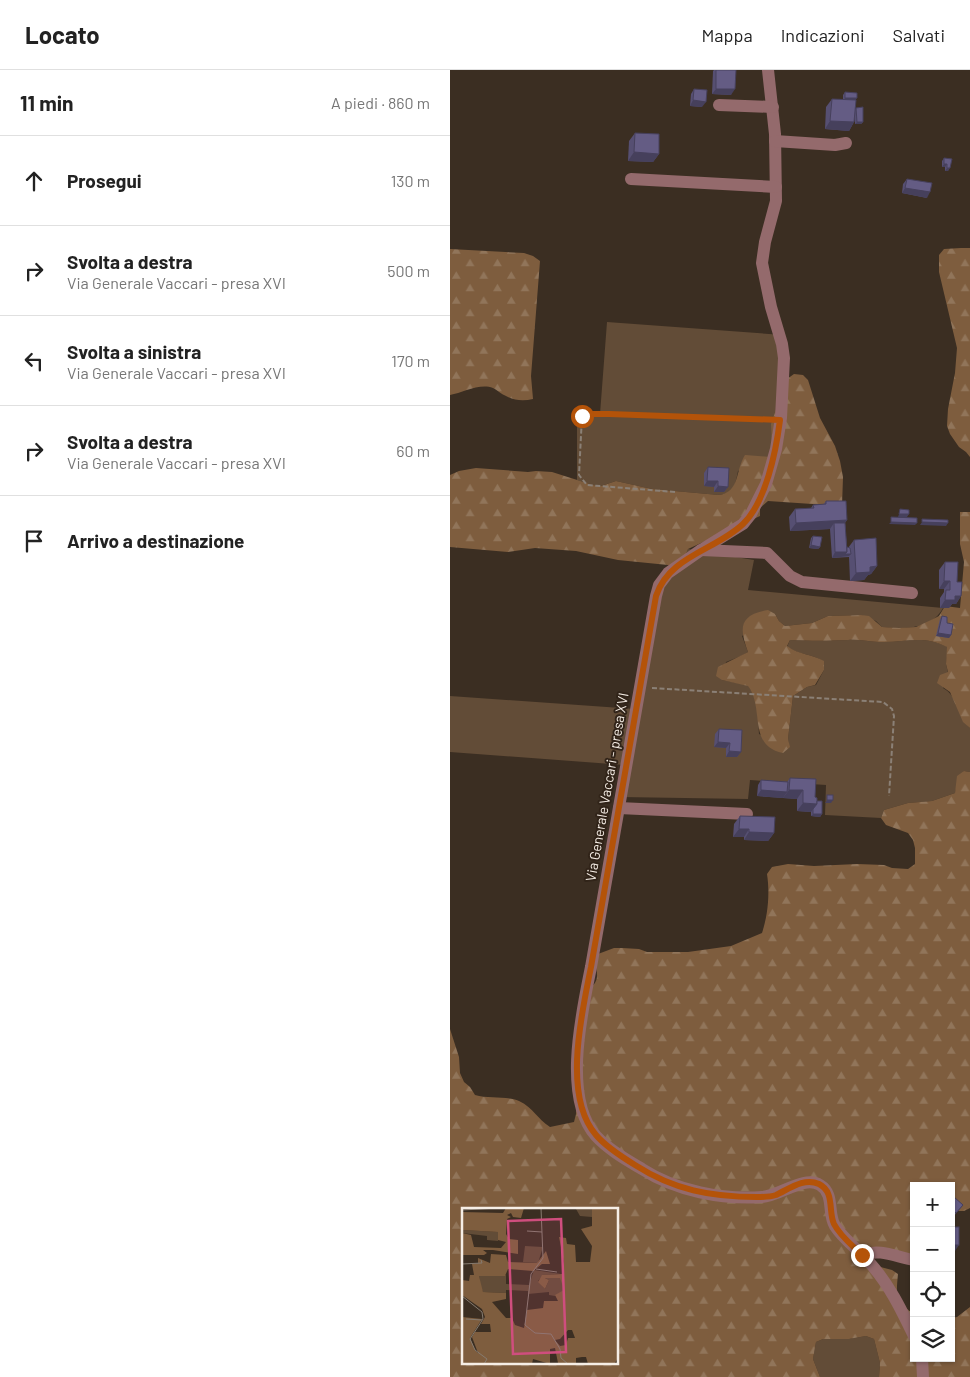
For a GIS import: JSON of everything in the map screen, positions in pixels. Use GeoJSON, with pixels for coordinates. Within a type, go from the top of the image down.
{"type":"FeatureCollection","features":[{"type":"Feature","properties":{"kind":"street","name":"Via Generale Vaccari - presa XVI"},"geometry":{"type":"LineString","coordinates":[[768,70],[773,107],[776,201],[765,242],[762,263],[784,358],[776,449],[766,484],[751,514],[743,524],[668,573],[660,584],[656,596],[578,1043],[577,1069],[580,1098],[587,1121],[596,1135],[626,1159],[668,1183],[688,1190],[721,1195],[762,1197],[774,1196],[799,1184],[810,1182],[819,1184],[826,1190],[831,1200],[831,1213],[834,1224],[892,1290],[910,1328]]}},
{"type":"Feature","properties":{"kind":"street"},"geometry":{"type":"LineString","coordinates":[[719,105],[773,107]]}},
{"type":"Feature","properties":{"kind":"street"},"geometry":{"type":"LineString","coordinates":[[775,141],[835,145],[846,143]]}},
{"type":"Feature","properties":{"kind":"street"},"geometry":{"type":"LineString","coordinates":[[630,179],[776,187]]}},
{"type":"Feature","properties":{"kind":"street"},"geometry":{"type":"LineString","coordinates":[[701,550],[767,553],[790,576],[802,582],[912,592]]}},
{"type":"Feature","properties":{"kind":"street"},"geometry":{"type":"LineString","coordinates":[[619,808],[747,814]]}},
{"type":"Feature","properties":{"kind":"street"},"geometry":{"type":"LineString","coordinates":[[862,1255],[879,1251],[910,1259]]}},
{"type":"Feature","properties":{"kind":"street"},"geometry":{"type":"LineString","coordinates":[[922,1362],[923,1377]]}},
{"type":"Feature","properties":{"kind":"path"},"geometry":{"type":"LineString","coordinates":[[675,492],[587,485],[579,475],[582,416],[584,414],[609,414],[780,420]]}},
{"type":"Feature","properties":{"kind":"path"},"geometry":{"type":"LineString","coordinates":[[639,687],[883,702],[892,709],[894,716],[889,796]]}},
{"type":"Feature","properties":{"kind":"shaded area"},"geometry":{"type":"Polygon","coordinates":[[[607,322],[783,335],[787,379],[770,457],[738,471],[733,488],[728,493],[719,495],[652,489],[616,481],[601,486],[577,480],[577,411],[600,414],[607,322]]]}},
{"type":"Feature","properties":{"kind":"shaded area"},"geometry":{"type":"Polygon","coordinates":[[[688,549],[754,560],[748,590],[943,608],[932,621],[908,628],[882,627],[876,621],[861,615],[828,616],[812,623],[785,626],[775,614],[742,636],[748,652],[726,662],[722,680],[748,685],[756,702],[759,734],[789,747],[788,739],[793,696],[807,687],[816,685],[824,670],[824,662],[787,647],[790,640],[888,642],[922,640],[939,643],[948,647],[946,664],[948,673],[943,688],[952,696],[970,728],[970,772],[964,771],[955,793],[932,801],[908,803],[884,810],[881,818],[825,815],[826,785],[750,780],[748,799],[620,797],[625,765],[450,752],[450,696],[635,709],[655,590],[683,561],[688,549]]]}},
{"type":"Feature","properties":{"kind":"shaded area"},"geometry":{"type":"Polygon","coordinates":[[[866,1336],[874,1339],[880,1363],[879,1377],[820,1377],[813,1359],[816,1342],[823,1339],[849,1339],[866,1336]]]}},
{"type":"Feature","properties":{"kind":"green space"},"geometry":{"type":"Polygon","coordinates":[[[970,248],[970,457],[959,447],[947,426],[957,348],[939,272],[939,255],[944,249],[970,248]]]}},
{"type":"Feature","properties":{"kind":"green space"},"geometry":{"type":"Polygon","coordinates":[[[450,249],[524,253],[540,261],[531,376],[533,399],[513,399],[488,387],[477,387],[450,395],[450,249]]]}},
{"type":"Feature","properties":{"kind":"green space"},"geometry":{"type":"Polygon","coordinates":[[[794,374],[803,375],[808,380],[820,418],[835,446],[843,477],[842,506],[768,501],[760,508],[760,516],[688,549],[683,561],[678,566],[618,560],[576,551],[535,548],[508,552],[450,547],[450,475],[459,471],[476,468],[552,472],[601,486],[616,481],[652,489],[719,495],[726,493],[734,485],[745,455],[770,457],[772,442],[771,424],[787,379],[794,374]]]}},
{"type":"Feature","properties":{"kind":"green space"},"geometry":{"type":"Polygon","coordinates":[[[960,512],[970,512],[970,728],[963,722],[950,692],[937,683],[940,675],[948,672],[946,664],[947,647],[922,640],[879,642],[790,640],[787,646],[824,661],[824,670],[815,685],[807,687],[793,696],[788,739],[790,747],[783,753],[772,749],[765,743],[761,735],[756,705],[748,686],[722,680],[716,676],[718,667],[748,652],[743,636],[744,624],[747,619],[758,612],[768,610],[775,614],[785,626],[812,623],[828,616],[861,615],[869,616],[882,627],[899,628],[916,627],[931,620],[939,616],[945,606],[960,608],[964,562],[960,544],[960,512]]]}},
{"type":"Feature","properties":{"kind":"green space"},"geometry":{"type":"Polygon","coordinates":[[[964,771],[970,772],[970,1208],[964,1211],[955,1211],[955,1182],[910,1182],[910,1253],[869,1251],[869,1264],[892,1270],[898,1274],[898,1297],[903,1306],[910,1311],[910,1362],[955,1362],[955,1317],[970,1307],[970,1377],[879,1377],[880,1363],[874,1339],[866,1336],[849,1339],[823,1339],[816,1342],[813,1359],[820,1377],[450,1377],[450,1029],[459,1057],[460,1073],[464,1082],[475,1095],[519,1101],[550,1127],[574,1122],[589,989],[596,980],[596,959],[598,954],[614,948],[639,949],[647,952],[688,952],[731,946],[762,933],[768,904],[767,874],[772,867],[788,864],[814,866],[857,864],[884,865],[892,868],[908,869],[915,864],[913,840],[908,833],[886,825],[881,818],[884,810],[908,803],[932,801],[955,793],[957,776],[964,771]]]}},
{"type":"Feature","properties":{"kind":"building"},"geometry":{"type":"Polygon","coordinates":[[[716,70],[736,70],[735,89],[716,89],[716,70]]]}},
{"type":"Feature","properties":{"kind":"building"},"geometry":{"type":"Polygon","coordinates":[[[694,89],[707,90],[706,102],[693,100],[694,89]]]}},
{"type":"Feature","properties":{"kind":"building"},"geometry":{"type":"Polygon","coordinates":[[[845,92],[857,93],[857,98],[845,98],[845,92]]]}},
{"type":"Feature","properties":{"kind":"building"},"geometry":{"type":"Polygon","coordinates":[[[832,99],[856,100],[854,122],[830,121],[832,99]]]}},
{"type":"Feature","properties":{"kind":"building"},"geometry":{"type":"Polygon","coordinates":[[[863,107],[863,122],[857,122],[856,108],[863,107]]]}},
{"type":"Feature","properties":{"kind":"building"},"geometry":{"type":"Polygon","coordinates":[[[635,133],[659,134],[659,154],[634,152],[635,133]]]}},
{"type":"Feature","properties":{"kind":"building"},"geometry":{"type":"Polygon","coordinates":[[[944,158],[952,159],[950,168],[947,168],[947,164],[944,164],[944,158]]]}},
{"type":"Feature","properties":{"kind":"building"},"geometry":{"type":"Polygon","coordinates":[[[907,179],[932,183],[930,192],[905,188],[907,179]]]}},
{"type":"Feature","properties":{"kind":"building"},"geometry":{"type":"Polygon","coordinates":[[[708,467],[729,468],[728,487],[718,486],[718,481],[707,481],[708,467]]]}},
{"type":"Feature","properties":{"kind":"building"},"geometry":{"type":"Polygon","coordinates":[[[826,501],[846,501],[847,520],[796,523],[795,509],[814,508],[813,505],[826,504],[826,501]]]}},
{"type":"Feature","properties":{"kind":"building"},"geometry":{"type":"Polygon","coordinates":[[[900,509],[909,510],[909,514],[899,514],[900,509]]]}},
{"type":"Feature","properties":{"kind":"building"},"geometry":{"type":"Polygon","coordinates":[[[891,517],[917,518],[917,523],[891,522],[891,517]]]}},
{"type":"Feature","properties":{"kind":"building"},"geometry":{"type":"Polygon","coordinates":[[[922,519],[948,520],[948,523],[922,522],[922,519]]]}},
{"type":"Feature","properties":{"kind":"building"},"geometry":{"type":"Polygon","coordinates":[[[834,523],[845,523],[847,552],[835,552],[834,523]]]}},
{"type":"Feature","properties":{"kind":"building"},"geometry":{"type":"Polygon","coordinates":[[[813,536],[822,537],[820,547],[811,545],[813,536]]]}},
{"type":"Feature","properties":{"kind":"building"},"geometry":{"type":"Polygon","coordinates":[[[876,538],[877,566],[870,567],[870,572],[856,573],[854,540],[876,538]]]}},
{"type":"Feature","properties":{"kind":"building"},"geometry":{"type":"Polygon","coordinates":[[[847,547],[850,548],[851,554],[845,554],[847,547]]]}},
{"type":"Feature","properties":{"kind":"building"},"geometry":{"type":"Polygon","coordinates":[[[945,562],[958,562],[957,582],[962,582],[961,596],[955,596],[955,600],[945,600],[946,590],[950,590],[950,581],[944,581],[945,562]]]}},
{"type":"Feature","properties":{"kind":"building"},"geometry":{"type":"Polygon","coordinates":[[[942,616],[947,617],[947,623],[953,624],[951,635],[938,633],[942,616]]]}},
{"type":"Feature","properties":{"kind":"building"},"geometry":{"type":"Polygon","coordinates":[[[719,729],[742,730],[741,752],[729,751],[730,743],[718,742],[719,729]]]}},
{"type":"Feature","properties":{"kind":"building"},"geometry":{"type":"Polygon","coordinates":[[[790,778],[816,779],[815,797],[817,798],[817,804],[803,803],[803,790],[789,790],[790,778]]]}},
{"type":"Feature","properties":{"kind":"building"},"geometry":{"type":"Polygon","coordinates":[[[761,780],[788,782],[787,792],[761,790],[761,780]]]}},
{"type":"Feature","properties":{"kind":"building"},"geometry":{"type":"Polygon","coordinates":[[[827,795],[833,795],[833,800],[827,800],[827,795]]]}},
{"type":"Feature","properties":{"kind":"building"},"geometry":{"type":"Polygon","coordinates":[[[817,801],[822,801],[822,814],[813,814],[817,801]]]}},
{"type":"Feature","properties":{"kind":"building"},"geometry":{"type":"Polygon","coordinates":[[[740,816],[775,817],[774,833],[749,832],[749,829],[739,829],[740,816]]]}},
{"type":"Feature","properties":{"kind":"building"},"geometry":{"type":"Polygon","coordinates":[[[955,1198],[963,1205],[955,1212],[955,1198]]]}},
{"type":"Feature","properties":{"kind":"building"},"geometry":{"type":"Polygon","coordinates":[[[955,1227],[959,1227],[959,1245],[955,1245],[955,1227]]]}},
{"type":"Feature","properties":{"kind":"route"},"geometry":{"type":"LineString","coordinates":[[582,416],[584,414],[609,414],[780,420],[776,449],[766,484],[751,514],[743,524],[732,532],[701,550],[668,573],[660,584],[656,596],[579,1026],[577,1069],[580,1098],[587,1121],[596,1135],[626,1159],[668,1183],[688,1190],[713,1194],[762,1197],[774,1196],[799,1184],[810,1182],[819,1184],[826,1190],[831,1200],[831,1213],[834,1224],[840,1233],[862,1255]]}}]}
